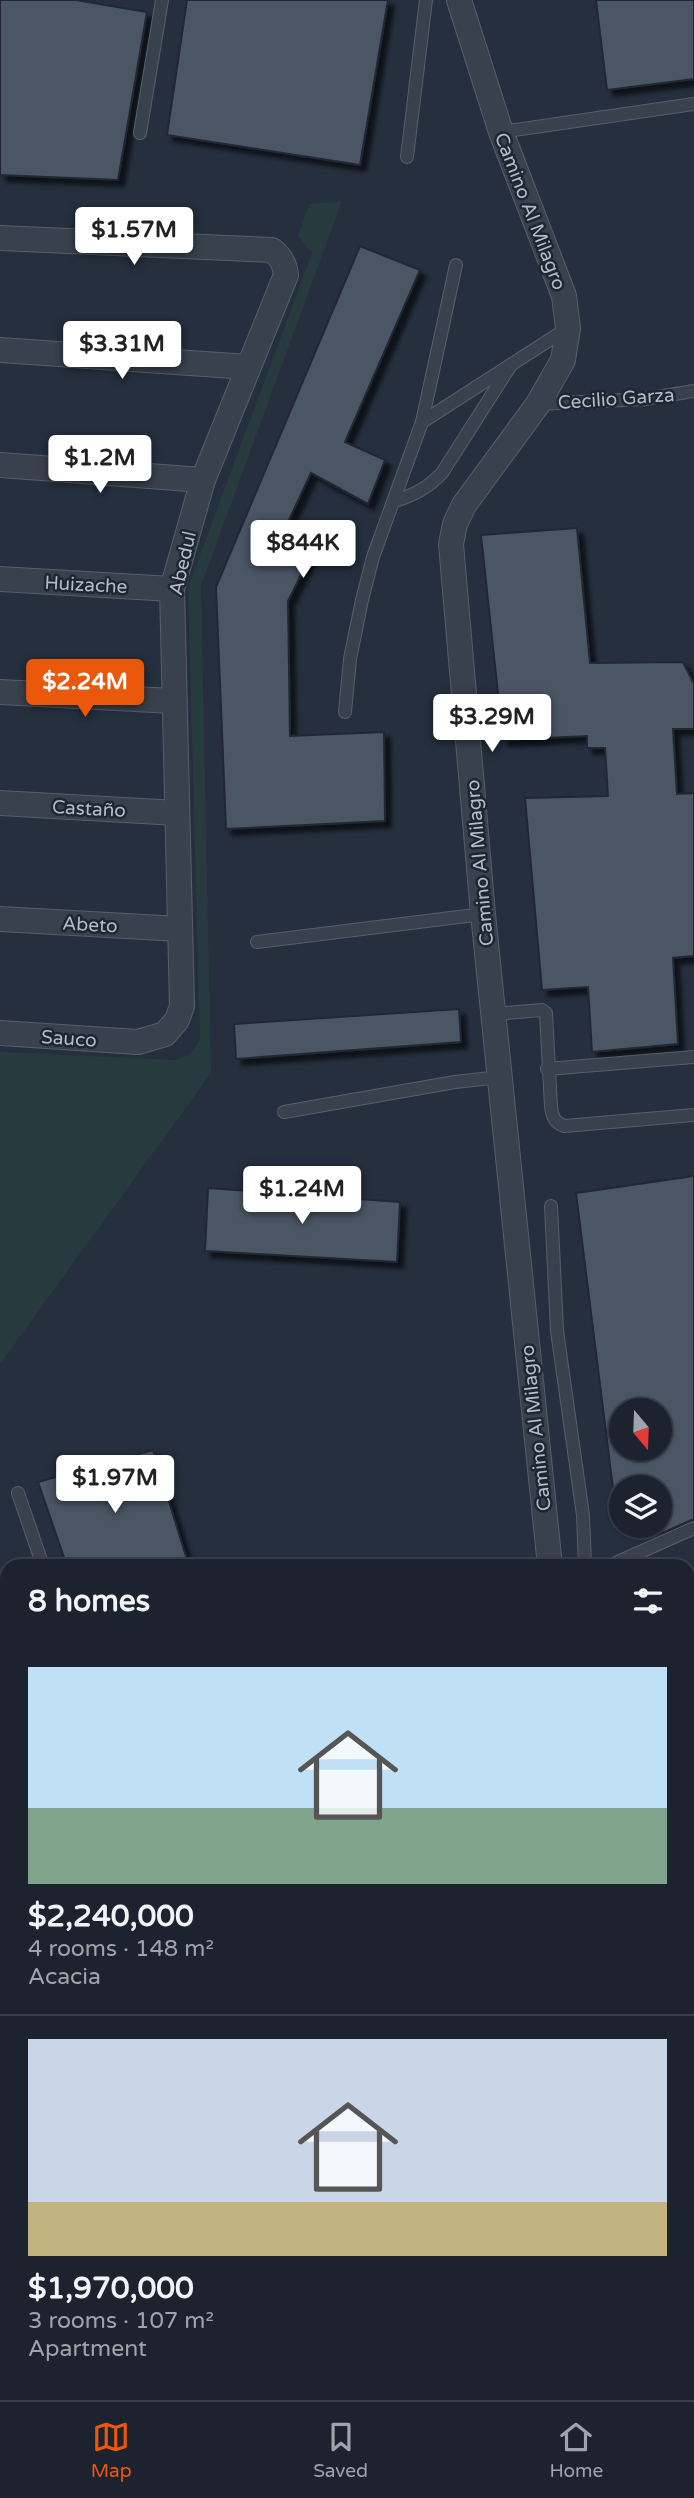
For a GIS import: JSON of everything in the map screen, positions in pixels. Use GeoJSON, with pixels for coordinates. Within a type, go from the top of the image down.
{"type":"FeatureCollection","features":[{"type":"Feature","properties":{"kind":"street","name":"Camino Al Milagro"},"geometry":{"type":"LineString","coordinates":[[459,0],[501,132],[564,296],[568,328],[563,360],[538,404],[464,505],[455,524],[452,544],[483,914],[549,1559]]}},
{"type":"Feature","properties":{"kind":"street","name":"Abedul"},"geometry":{"type":"LineString","coordinates":[[0,238],[272,250],[285,266],[283,284],[203,480],[172,589],[183,1006],[177,1020],[165,1034],[138,1042]]}},
{"type":"Feature","properties":{"kind":"street"},"geometry":{"type":"LineString","coordinates":[[0,350],[248,367]]}},
{"type":"Feature","properties":{"kind":"street"},"geometry":{"type":"LineString","coordinates":[[0,466],[203,480]]}},
{"type":"Feature","properties":{"kind":"street","name":"Huizache"},"geometry":{"type":"LineString","coordinates":[[0,579],[172,589]]}},
{"type":"Feature","properties":{"kind":"street"},"geometry":{"type":"LineString","coordinates":[[0,692],[173,701]]}},
{"type":"Feature","properties":{"kind":"street","name":"Castaño"},"geometry":{"type":"LineString","coordinates":[[0,803],[177,813]]}},
{"type":"Feature","properties":{"kind":"street","name":"Abeto"},"geometry":{"type":"LineString","coordinates":[[0,919],[180,929]]}},
{"type":"Feature","properties":{"kind":"street","name":"Sauco"},"geometry":{"type":"LineString","coordinates":[[0,1033],[138,1042]]}},
{"type":"Feature","properties":{"kind":"lane"},"geometry":{"type":"LineString","coordinates":[[140,133],[162,0]]}},
{"type":"Feature","properties":{"kind":"lane"},"geometry":{"type":"LineString","coordinates":[[407,157],[426,0]]}},
{"type":"Feature","properties":{"kind":"lane"},"geometry":{"type":"LineString","coordinates":[[501,132],[694,104]]}},
{"type":"Feature","properties":{"kind":"lane"},"geometry":{"type":"LineString","coordinates":[[345,712],[349,659],[362,600],[373,557],[422,422],[456,265]]}},
{"type":"Feature","properties":{"kind":"lane"},"geometry":{"type":"LineString","coordinates":[[422,422],[568,328]]}},
{"type":"Feature","properties":{"kind":"lane"},"geometry":{"type":"LineString","coordinates":[[393,502],[431,486],[512,365]]}},
{"type":"Feature","properties":{"kind":"lane","name":"Cecilio Garza"},"geometry":{"type":"LineString","coordinates":[[538,404],[645,399],[694,391]]}},
{"type":"Feature","properties":{"kind":"lane"},"geometry":{"type":"LineString","coordinates":[[257,942],[483,914]]}},
{"type":"Feature","properties":{"kind":"lane"},"geometry":{"type":"LineString","coordinates":[[494,1014],[542,1010],[546,1013],[547,1069],[552,1114],[555,1120],[564,1126],[694,1115]]}},
{"type":"Feature","properties":{"kind":"lane"},"geometry":{"type":"LineString","coordinates":[[547,1069],[694,1057]]}},
{"type":"Feature","properties":{"kind":"lane"},"geometry":{"type":"LineString","coordinates":[[284,1112],[456,1082],[500,1077]]}},
{"type":"Feature","properties":{"kind":"lane"},"geometry":{"type":"LineString","coordinates":[[551,1206],[557,1331],[583,1515],[585,1559]]}},
{"type":"Feature","properties":{"kind":"lane"},"geometry":{"type":"LineString","coordinates":[[18,1493],[41,1559]]}},
{"type":"Feature","properties":{"kind":"lane"},"geometry":{"type":"LineString","coordinates":[[625,1559],[694,1528]]}},
{"type":"Feature","properties":{"kind":"green space"},"geometry":{"type":"Polygon","coordinates":[[[342,201],[201,586],[211,1073],[0,1364],[0,1052],[175,1060],[190,1054],[200,1040],[188,587],[312,253],[298,236],[309,204],[342,201]]]}},
{"type":"Feature","properties":{"kind":"building"},"geometry":{"type":"Polygon","coordinates":[[[0,0],[76,0],[147,12],[118,180],[0,175],[0,0]]]}},
{"type":"Feature","properties":{"kind":"building"},"geometry":{"type":"Polygon","coordinates":[[[187,0],[388,0],[360,165],[167,135],[187,0]]]}},
{"type":"Feature","properties":{"kind":"building"},"geometry":{"type":"Polygon","coordinates":[[[596,0],[694,0],[694,79],[607,90],[596,0]]]}},
{"type":"Feature","properties":{"kind":"building"},"geometry":{"type":"Polygon","coordinates":[[[360,246],[420,270],[345,442],[385,460],[368,504],[311,473],[288,522],[318,541],[288,601],[290,736],[384,732],[385,821],[226,829],[216,587],[360,246]]]}},
{"type":"Feature","properties":{"kind":"building"},"geometry":{"type":"Polygon","coordinates":[[[577,528],[590,663],[683,662],[694,684],[694,729],[673,729],[677,794],[694,793],[694,956],[673,958],[678,1044],[592,1052],[588,987],[542,990],[525,798],[608,796],[605,748],[587,748],[587,736],[503,740],[481,535],[577,528]]]}},
{"type":"Feature","properties":{"kind":"building"},"geometry":{"type":"Polygon","coordinates":[[[459,1009],[461,1042],[236,1059],[234,1024],[459,1009]]]}},
{"type":"Feature","properties":{"kind":"building"},"geometry":{"type":"Polygon","coordinates":[[[694,1176],[694,1519],[672,1529],[672,1475],[611,1475],[610,1461],[672,1461],[672,1398],[609,1398],[609,1456],[576,1193],[694,1176]]]}},
{"type":"Feature","properties":{"kind":"building"},"geometry":{"type":"Polygon","coordinates":[[[208,1188],[400,1202],[397,1262],[205,1251],[208,1188]]]}},
{"type":"Feature","properties":{"kind":"building"},"geometry":{"type":"Polygon","coordinates":[[[153,1450],[187,1559],[65,1559],[38,1482],[153,1450]]]}}]}
